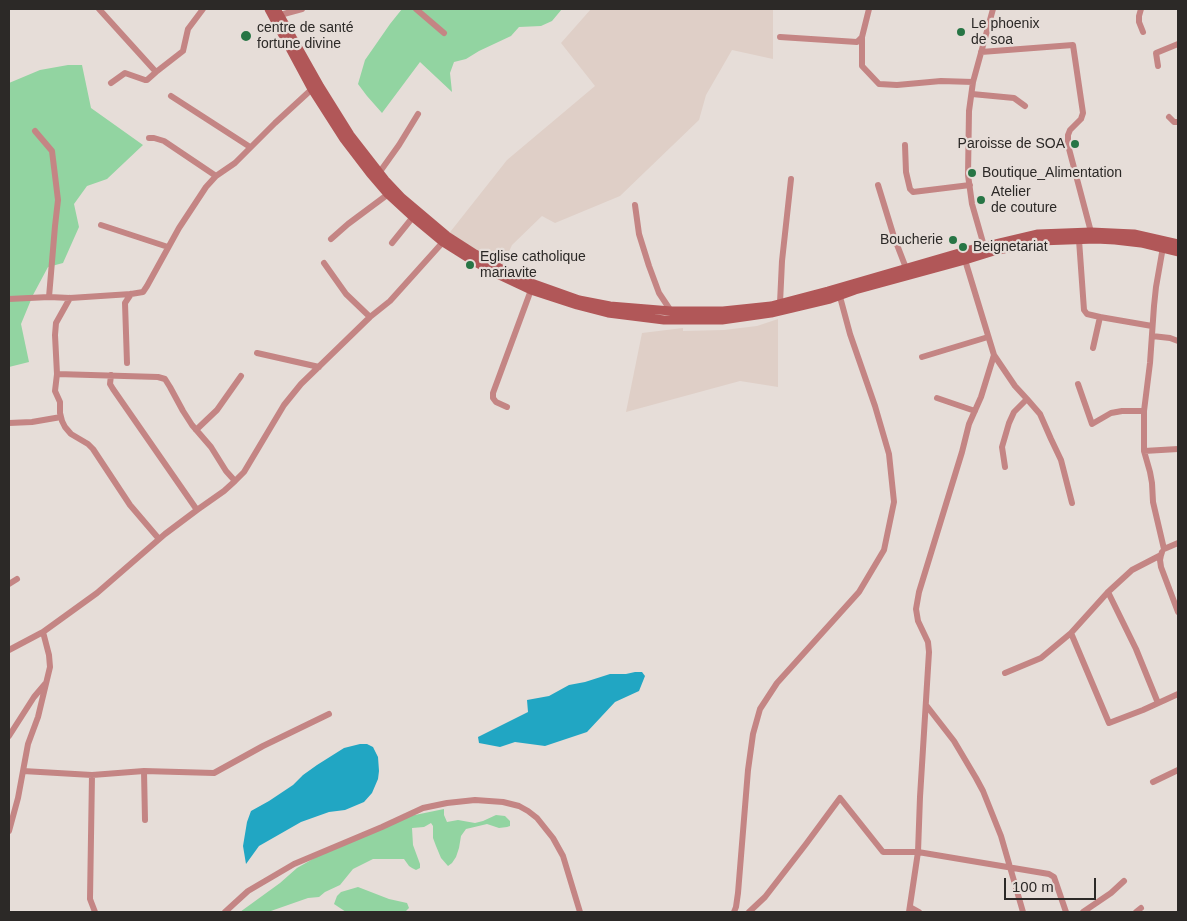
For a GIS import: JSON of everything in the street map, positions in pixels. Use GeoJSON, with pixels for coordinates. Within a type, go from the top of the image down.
{"type":"FeatureCollection","features":[{"type":"Feature","properties":{"kind":"main road"},"geometry":{"type":"LineString","coordinates":[[269,9],[312,89],[344,139],[370,173],[391,192],[413,217],[444,242],[497,274],[531,290],[577,305],[608,313],[664,320],[722,320],[771,313],[906,268],[983,250],[1038,234],[1091,232],[1134,234],[1178,244]]}},
{"type":"Feature","properties":{"kind":"main road"},"geometry":{"type":"LineString","coordinates":[[278,12],[320,87],[350,135],[379,172],[391,192],[402,198],[447,236],[487,261],[534,284],[579,300],[610,306],[671,311],[723,311],[771,306],[855,290],[965,260],[983,250],[994,251],[1039,241],[1115,240],[1141,243],[1178,252]]}},
{"type":"Feature","properties":{"kind":"street"},"geometry":{"type":"LineString","coordinates":[[99,9],[156,72]]}},
{"type":"Feature","properties":{"kind":"street"},"geometry":{"type":"LineString","coordinates":[[111,83],[125,73],[147,80],[183,51],[188,30],[203,9]]}},
{"type":"Feature","properties":{"kind":"street"},"geometry":{"type":"LineString","coordinates":[[278,12],[302,9]]}},
{"type":"Feature","properties":{"kind":"street"},"geometry":{"type":"LineString","coordinates":[[416,9],[444,33]]}},
{"type":"Feature","properties":{"kind":"street"},"geometry":{"type":"LineString","coordinates":[[869,9],[862,37],[862,66],[879,84],[897,85],[941,81],[973,82]]}},
{"type":"Feature","properties":{"kind":"street"},"geometry":{"type":"LineString","coordinates":[[983,250],[972,204],[968,175],[969,111],[973,82],[994,9]]}},
{"type":"Feature","properties":{"kind":"street"},"geometry":{"type":"LineString","coordinates":[[1141,9],[1139,22],[1143,32]]}},
{"type":"Feature","properties":{"kind":"street"},"geometry":{"type":"LineString","coordinates":[[780,37],[857,42],[862,37]]}},
{"type":"Feature","properties":{"kind":"street"},"geometry":{"type":"LineString","coordinates":[[1158,66],[1156,54],[1178,44]]}},
{"type":"Feature","properties":{"kind":"street"},"geometry":{"type":"LineString","coordinates":[[981,52],[1073,45],[1082,113],[1081,119],[1068,134],[1068,145],[1091,232]]}},
{"type":"Feature","properties":{"kind":"street"},"geometry":{"type":"LineString","coordinates":[[9,298],[70,298],[143,292],[148,286],[178,228],[197,199],[216,176],[235,163],[312,89]]}},
{"type":"Feature","properties":{"kind":"street"},"geometry":{"type":"LineString","coordinates":[[972,94],[1014,98],[1025,106]]}},
{"type":"Feature","properties":{"kind":"street"},"geometry":{"type":"LineString","coordinates":[[171,96],[250,147]]}},
{"type":"Feature","properties":{"kind":"street"},"geometry":{"type":"LineString","coordinates":[[379,172],[399,145],[418,114]]}},
{"type":"Feature","properties":{"kind":"street"},"geometry":{"type":"LineString","coordinates":[[1169,117],[1174,122],[1178,122]]}},
{"type":"Feature","properties":{"kind":"street"},"geometry":{"type":"LineString","coordinates":[[35,131],[52,151],[58,200],[49,297]]}},
{"type":"Feature","properties":{"kind":"street"},"geometry":{"type":"LineString","coordinates":[[149,138],[164,141],[216,176]]}},
{"type":"Feature","properties":{"kind":"street"},"geometry":{"type":"LineString","coordinates":[[905,144],[906,172],[910,189],[913,192],[933,188],[970,185]]}},
{"type":"Feature","properties":{"kind":"street"},"geometry":{"type":"LineString","coordinates":[[780,303],[782,261],[791,179]]}},
{"type":"Feature","properties":{"kind":"street"},"geometry":{"type":"LineString","coordinates":[[878,185],[906,268]]}},
{"type":"Feature","properties":{"kind":"street"},"geometry":{"type":"LineString","coordinates":[[331,239],[391,192]]}},
{"type":"Feature","properties":{"kind":"street"},"geometry":{"type":"LineString","coordinates":[[635,206],[639,234],[649,266],[659,293],[671,311]]}},
{"type":"Feature","properties":{"kind":"street"},"geometry":{"type":"LineString","coordinates":[[392,243],[413,217]]}},
{"type":"Feature","properties":{"kind":"street"},"geometry":{"type":"LineString","coordinates":[[101,225],[168,248]]}},
{"type":"Feature","properties":{"kind":"street"},"geometry":{"type":"LineString","coordinates":[[1079,240],[1084,310],[1087,314],[1152,326]]}},
{"type":"Feature","properties":{"kind":"street"},"geometry":{"type":"LineString","coordinates":[[9,650],[42,632],[109,584],[159,539],[235,481],[244,472],[284,405],[301,384],[370,317],[390,301],[444,242]]}},
{"type":"Feature","properties":{"kind":"street"},"geometry":{"type":"LineString","coordinates":[[1164,248],[1156,287],[1152,326],[1150,363],[1144,410],[1144,451],[1152,483],[1153,502],[1162,552],[1161,567],[1178,612]]}},
{"type":"Feature","properties":{"kind":"street"},"geometry":{"type":"LineString","coordinates":[[965,260],[994,355],[1015,386],[1040,414],[1060,460],[1072,503]]}},
{"type":"Feature","properties":{"kind":"street"},"geometry":{"type":"LineString","coordinates":[[324,263],[346,294],[370,317]]}},
{"type":"Feature","properties":{"kind":"street"},"geometry":{"type":"LineString","coordinates":[[507,407],[496,402],[493,398],[493,392],[531,290]]}},
{"type":"Feature","properties":{"kind":"street"},"geometry":{"type":"LineString","coordinates":[[734,912],[738,893],[748,770],[753,734],[760,709],[777,683],[859,592],[884,550],[894,502],[889,454],[838,292]]}},
{"type":"Feature","properties":{"kind":"street"},"geometry":{"type":"LineString","coordinates":[[127,363],[125,303],[131,294]]}},
{"type":"Feature","properties":{"kind":"street"},"geometry":{"type":"LineString","coordinates":[[70,298],[56,323],[54,335],[57,374],[55,391],[60,402],[64,427],[93,449],[130,505],[159,539]]}},
{"type":"Feature","properties":{"kind":"street"},"geometry":{"type":"LineString","coordinates":[[1093,348],[1100,317]]}},
{"type":"Feature","properties":{"kind":"street"},"geometry":{"type":"LineString","coordinates":[[1152,336],[1178,341]]}},
{"type":"Feature","properties":{"kind":"street"},"geometry":{"type":"LineString","coordinates":[[922,356],[988,337]]}},
{"type":"Feature","properties":{"kind":"street"},"geometry":{"type":"LineString","coordinates":[[257,353],[319,367]]}},
{"type":"Feature","properties":{"kind":"street"},"geometry":{"type":"LineString","coordinates":[[918,912],[910,909],[918,852],[929,652],[928,642],[918,621],[916,609],[969,424],[981,397],[994,355]]}},
{"type":"Feature","properties":{"kind":"street"},"geometry":{"type":"LineString","coordinates":[[57,374],[158,377],[165,380],[196,430],[211,447],[226,471],[235,481]]}},
{"type":"Feature","properties":{"kind":"street"},"geometry":{"type":"LineString","coordinates":[[111,375],[110,384],[113,389],[197,510]]}},
{"type":"Feature","properties":{"kind":"street"},"geometry":{"type":"LineString","coordinates":[[196,430],[217,410],[241,376]]}},
{"type":"Feature","properties":{"kind":"street"},"geometry":{"type":"LineString","coordinates":[[1078,384],[1092,424],[1111,413],[1144,410]]}},
{"type":"Feature","properties":{"kind":"street"},"geometry":{"type":"LineString","coordinates":[[937,398],[975,411]]}},
{"type":"Feature","properties":{"kind":"street"},"geometry":{"type":"LineString","coordinates":[[1005,467],[1002,447],[1009,423],[1014,412],[1027,399]]}},
{"type":"Feature","properties":{"kind":"street"},"geometry":{"type":"LineString","coordinates":[[9,423],[32,422],[61,417]]}},
{"type":"Feature","properties":{"kind":"street"},"geometry":{"type":"LineString","coordinates":[[1144,451],[1178,449]]}},
{"type":"Feature","properties":{"kind":"street"},"geometry":{"type":"LineString","coordinates":[[1005,673],[1041,658],[1071,633],[1108,592],[1132,570],[1178,544]]}},
{"type":"Feature","properties":{"kind":"street"},"geometry":{"type":"LineString","coordinates":[[9,584],[17,578]]}},
{"type":"Feature","properties":{"kind":"street"},"geometry":{"type":"LineString","coordinates":[[1108,592],[1136,649],[1158,703]]}},
{"type":"Feature","properties":{"kind":"street"},"geometry":{"type":"LineString","coordinates":[[9,831],[18,798],[28,744],[38,717],[50,667],[49,655],[42,632]]}},
{"type":"Feature","properties":{"kind":"street"},"geometry":{"type":"LineString","coordinates":[[1071,633],[1109,723],[1178,694]]}},
{"type":"Feature","properties":{"kind":"street"},"geometry":{"type":"LineString","coordinates":[[9,736],[34,697],[47,681]]}},
{"type":"Feature","properties":{"kind":"street"},"geometry":{"type":"LineString","coordinates":[[926,705],[954,741],[976,778],[1001,836],[1023,912]]}},
{"type":"Feature","properties":{"kind":"street"},"geometry":{"type":"LineString","coordinates":[[23,771],[92,775],[144,771],[214,773],[263,746],[329,714]]}},
{"type":"Feature","properties":{"kind":"street"},"geometry":{"type":"LineString","coordinates":[[1153,782],[1178,770]]}},
{"type":"Feature","properties":{"kind":"street"},"geometry":{"type":"LineString","coordinates":[[144,771],[145,820]]}},
{"type":"Feature","properties":{"kind":"street"},"geometry":{"type":"LineString","coordinates":[[92,775],[90,899],[95,912]]}},
{"type":"Feature","properties":{"kind":"street"},"geometry":{"type":"LineString","coordinates":[[749,912],[764,897],[840,798],[883,852],[918,852],[1049,874],[1054,877],[1066,912]]}},
{"type":"Feature","properties":{"kind":"street"},"geometry":{"type":"LineString","coordinates":[[225,912],[248,891],[294,864],[423,808],[475,800],[503,802],[519,806],[528,810],[537,818],[553,838],[563,856],[580,912]]}},
{"type":"Feature","properties":{"kind":"street"},"geometry":{"type":"LineString","coordinates":[[1083,912],[1111,893],[1124,881]]}},
{"type":"Feature","properties":{"kind":"shaded area"},"geometry":{"type":"Polygon","coordinates":[[[591,9],[773,9],[773,59],[732,50],[706,95],[699,120],[620,196],[555,223],[542,216],[512,245],[501,269],[447,236],[507,160],[595,86],[561,43],[591,9]]]}},
{"type":"Feature","properties":{"kind":"shaded area"},"geometry":{"type":"Polygon","coordinates":[[[778,319],[778,387],[740,381],[626,412],[642,333],[683,328],[683,331],[724,330],[757,326],[778,319]]]}},
{"type":"Feature","properties":{"kind":"green space"},"geometry":{"type":"Polygon","coordinates":[[[402,9],[562,9],[552,21],[541,26],[519,27],[511,36],[466,59],[454,62],[450,73],[452,92],[420,62],[382,113],[358,84],[365,60],[402,9]]]}},
{"type":"Feature","properties":{"kind":"green space"},"geometry":{"type":"Polygon","coordinates":[[[68,65],[82,65],[91,108],[143,145],[107,179],[87,186],[74,204],[79,227],[63,263],[48,267],[33,295],[21,324],[29,362],[9,367],[9,83],[40,70],[68,65]]]}},
{"type":"Feature","properties":{"kind":"green space"},"geometry":{"type":"Polygon","coordinates":[[[444,809],[447,822],[458,820],[475,823],[496,815],[505,816],[510,821],[510,826],[499,828],[487,824],[466,829],[461,836],[456,857],[448,866],[441,858],[436,846],[431,823],[424,827],[412,828],[413,845],[420,864],[420,868],[416,870],[409,866],[404,859],[373,859],[353,869],[340,885],[319,897],[308,898],[268,912],[240,912],[297,868],[346,840],[410,816],[444,809]]]}},
{"type":"Feature","properties":{"kind":"green space"},"geometry":{"type":"Polygon","coordinates":[[[358,887],[389,899],[407,903],[409,908],[405,912],[346,912],[334,904],[341,892],[358,887]]]}},
{"type":"Feature","properties":{"kind":"water"},"geometry":{"type":"Polygon","coordinates":[[[642,672],[645,676],[639,691],[615,702],[587,732],[545,746],[515,742],[500,747],[479,743],[478,737],[528,712],[527,700],[549,696],[569,685],[610,674],[642,672]]]}},
{"type":"Feature","properties":{"kind":"water"},"geometry":{"type":"Polygon","coordinates":[[[367,744],[373,747],[378,757],[379,771],[372,793],[364,802],[345,810],[329,812],[301,822],[259,846],[246,864],[243,846],[251,811],[293,785],[303,775],[344,748],[367,744]]]}},
{"type":"Feature","properties":{"kind":"place","name":"Le phoenix de soa"},"geometry":{"type":"Point","coordinates":[961,32]}},
{"type":"Feature","properties":{"kind":"place","name":"centre de santé fortune divine"},"geometry":{"type":"Point","coordinates":[246,36]}},
{"type":"Feature","properties":{"kind":"place","name":"Paroisse de SOA"},"geometry":{"type":"Point","coordinates":[1075,144]}},
{"type":"Feature","properties":{"kind":"place","name":"Boutique_Alimentation"},"geometry":{"type":"Point","coordinates":[972,173]}},
{"type":"Feature","properties":{"kind":"place","name":"Atelier de couture"},"geometry":{"type":"Point","coordinates":[981,200]}},
{"type":"Feature","properties":{"kind":"place","name":"Boucherie"},"geometry":{"type":"Point","coordinates":[953,240]}},
{"type":"Feature","properties":{"kind":"place","name":"Beignetariat"},"geometry":{"type":"Point","coordinates":[963,247]}},
{"type":"Feature","properties":{"kind":"place","name":"Eglise catholique mariavite"},"geometry":{"type":"Point","coordinates":[470,265]}}]}
